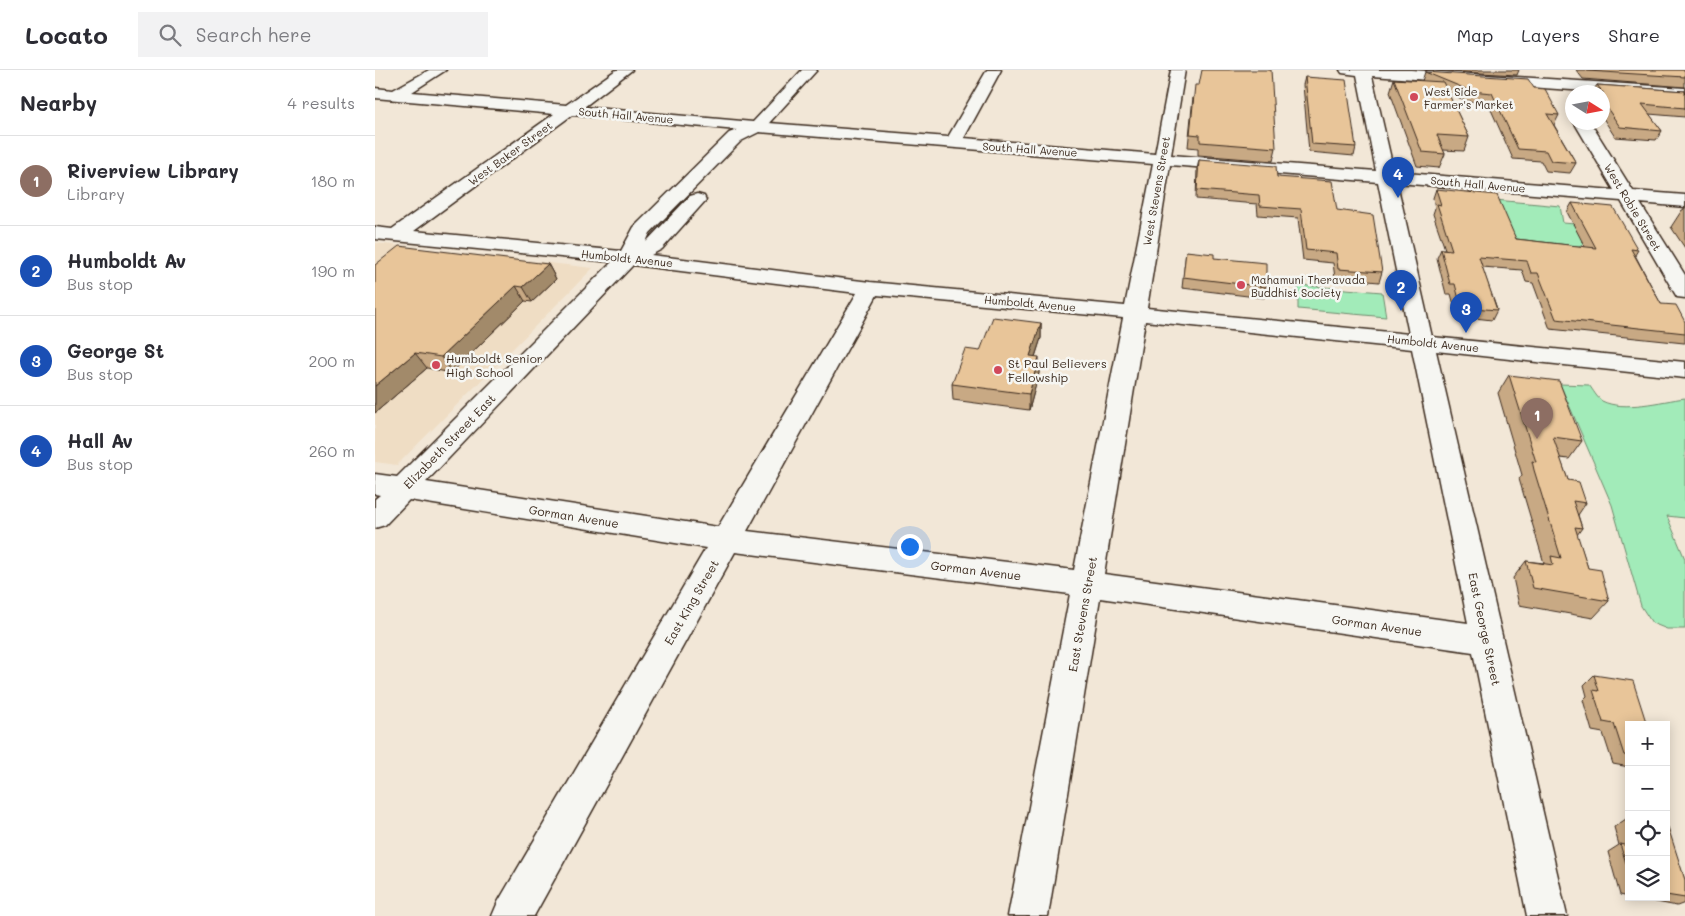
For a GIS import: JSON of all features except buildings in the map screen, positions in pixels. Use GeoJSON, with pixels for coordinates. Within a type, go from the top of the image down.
{"type":"FeatureCollection","features":[{"type":"Feature","properties":{"kind":"street"},"geometry":{"type":"LineString","coordinates":[[375,106],[439,70]]}},
{"type":"Feature","properties":{"kind":"street","name":"West Baker Street"},"geometry":{"type":"LineString","coordinates":[[385,234],[571,109],[625,70]]}},
{"type":"Feature","properties":{"kind":"street","name":"Elizabeth Street East"},"geometry":{"type":"LineString","coordinates":[[375,517],[389,486],[628,258],[655,245],[755,139],[757,127],[810,70]]}},
{"type":"Feature","properties":{"kind":"street"},"geometry":{"type":"LineString","coordinates":[[953,143],[994,70]]}},
{"type":"Feature","properties":{"kind":"street","name":"West Stevens Street"},"geometry":{"type":"LineString","coordinates":[[1135,313],[1177,70]]}},
{"type":"Feature","properties":{"kind":"street"},"geometry":{"type":"LineString","coordinates":[[1358,70],[1685,93]]}},
{"type":"Feature","properties":{"kind":"street","name":"East George Street"},"geometry":{"type":"LineString","coordinates":[[1358,70],[1386,176],[1547,916]]}},
{"type":"Feature","properties":{"kind":"street"},"geometry":{"type":"LineString","coordinates":[[1549,70],[1565,95]]}},
{"type":"Feature","properties":{"kind":"street","name":"South Hall Avenue"},"geometry":{"type":"LineString","coordinates":[[375,93],[757,127],[1685,201]]}},
{"type":"Feature","properties":{"kind":"street","name":"West Robie Street"},"geometry":{"type":"LineString","coordinates":[[1587,130],[1685,292]]}},
{"type":"Feature","properties":{"kind":"street","name":"Humboldt Avenue"},"geometry":{"type":"LineString","coordinates":[[385,234],[628,258],[870,288],[1135,313],[1685,370]]}},
{"type":"Feature","properties":{"kind":"street","name":"East King Street"},"geometry":{"type":"LineString","coordinates":[[512,916],[870,288]]}},
{"type":"Feature","properties":{"kind":"street","name":"East Stevens Street"},"geometry":{"type":"LineString","coordinates":[[1028,916],[1135,313]]}},
{"type":"Feature","properties":{"kind":"street","name":"Gorman Avenue"},"geometry":{"type":"LineString","coordinates":[[389,486],[727,540],[1088,584],[1488,640]]}},
{"type":"Feature","properties":{"kind":"shaded area","name":"Humboldt Senior High School"},"geometry":{"type":"Polygon","coordinates":[[[375,243],[593,268],[397,465],[375,462],[375,243]]]}},
{"type":"Feature","properties":{"kind":"green space"},"geometry":{"type":"Polygon","coordinates":[[[1495,200],[1560,206],[1563,223],[1575,224],[1585,243],[1579,246],[1585,259],[1524,249],[1505,223],[1495,200]]]}},
{"type":"Feature","properties":{"kind":"green space"},"geometry":{"type":"Polygon","coordinates":[[[1298,285],[1382,292],[1386,317],[1298,309],[1298,285]]]}},
{"type":"Feature","properties":{"kind":"green space"},"geometry":{"type":"Polygon","coordinates":[[[1560,384],[1589,385],[1602,401],[1621,406],[1643,405],[1685,398],[1685,518],[1667,516],[1685,559],[1685,629],[1667,629],[1652,623],[1641,606],[1612,505],[1560,384]]]}},
{"type":"Feature","properties":{"kind":"place","name":"West Side Farmer's Market"},"geometry":{"type":"Point","coordinates":[1414,97]}},
{"type":"Feature","properties":{"kind":"place","name":"Hall Av"},"geometry":{"type":"Point","coordinates":[1398,198]}},
{"type":"Feature","properties":{"kind":"place","name":"Mahamuni Theravada Buddhist Society"},"geometry":{"type":"Point","coordinates":[1241,285]}},
{"type":"Feature","properties":{"kind":"place","name":"Humboldt Av"},"geometry":{"type":"Point","coordinates":[1401,311]}},
{"type":"Feature","properties":{"kind":"place","name":"George St"},"geometry":{"type":"Point","coordinates":[1466,333]}},
{"type":"Feature","properties":{"kind":"place","name":"Humboldt Senior High School"},"geometry":{"type":"Point","coordinates":[436,365]}},
{"type":"Feature","properties":{"kind":"place","name":"St Paul Believers Fellowship"},"geometry":{"type":"Point","coordinates":[998,370]}},
{"type":"Feature","properties":{"kind":"place","name":"Riverview Library"},"geometry":{"type":"Point","coordinates":[1537,439]}}]}
